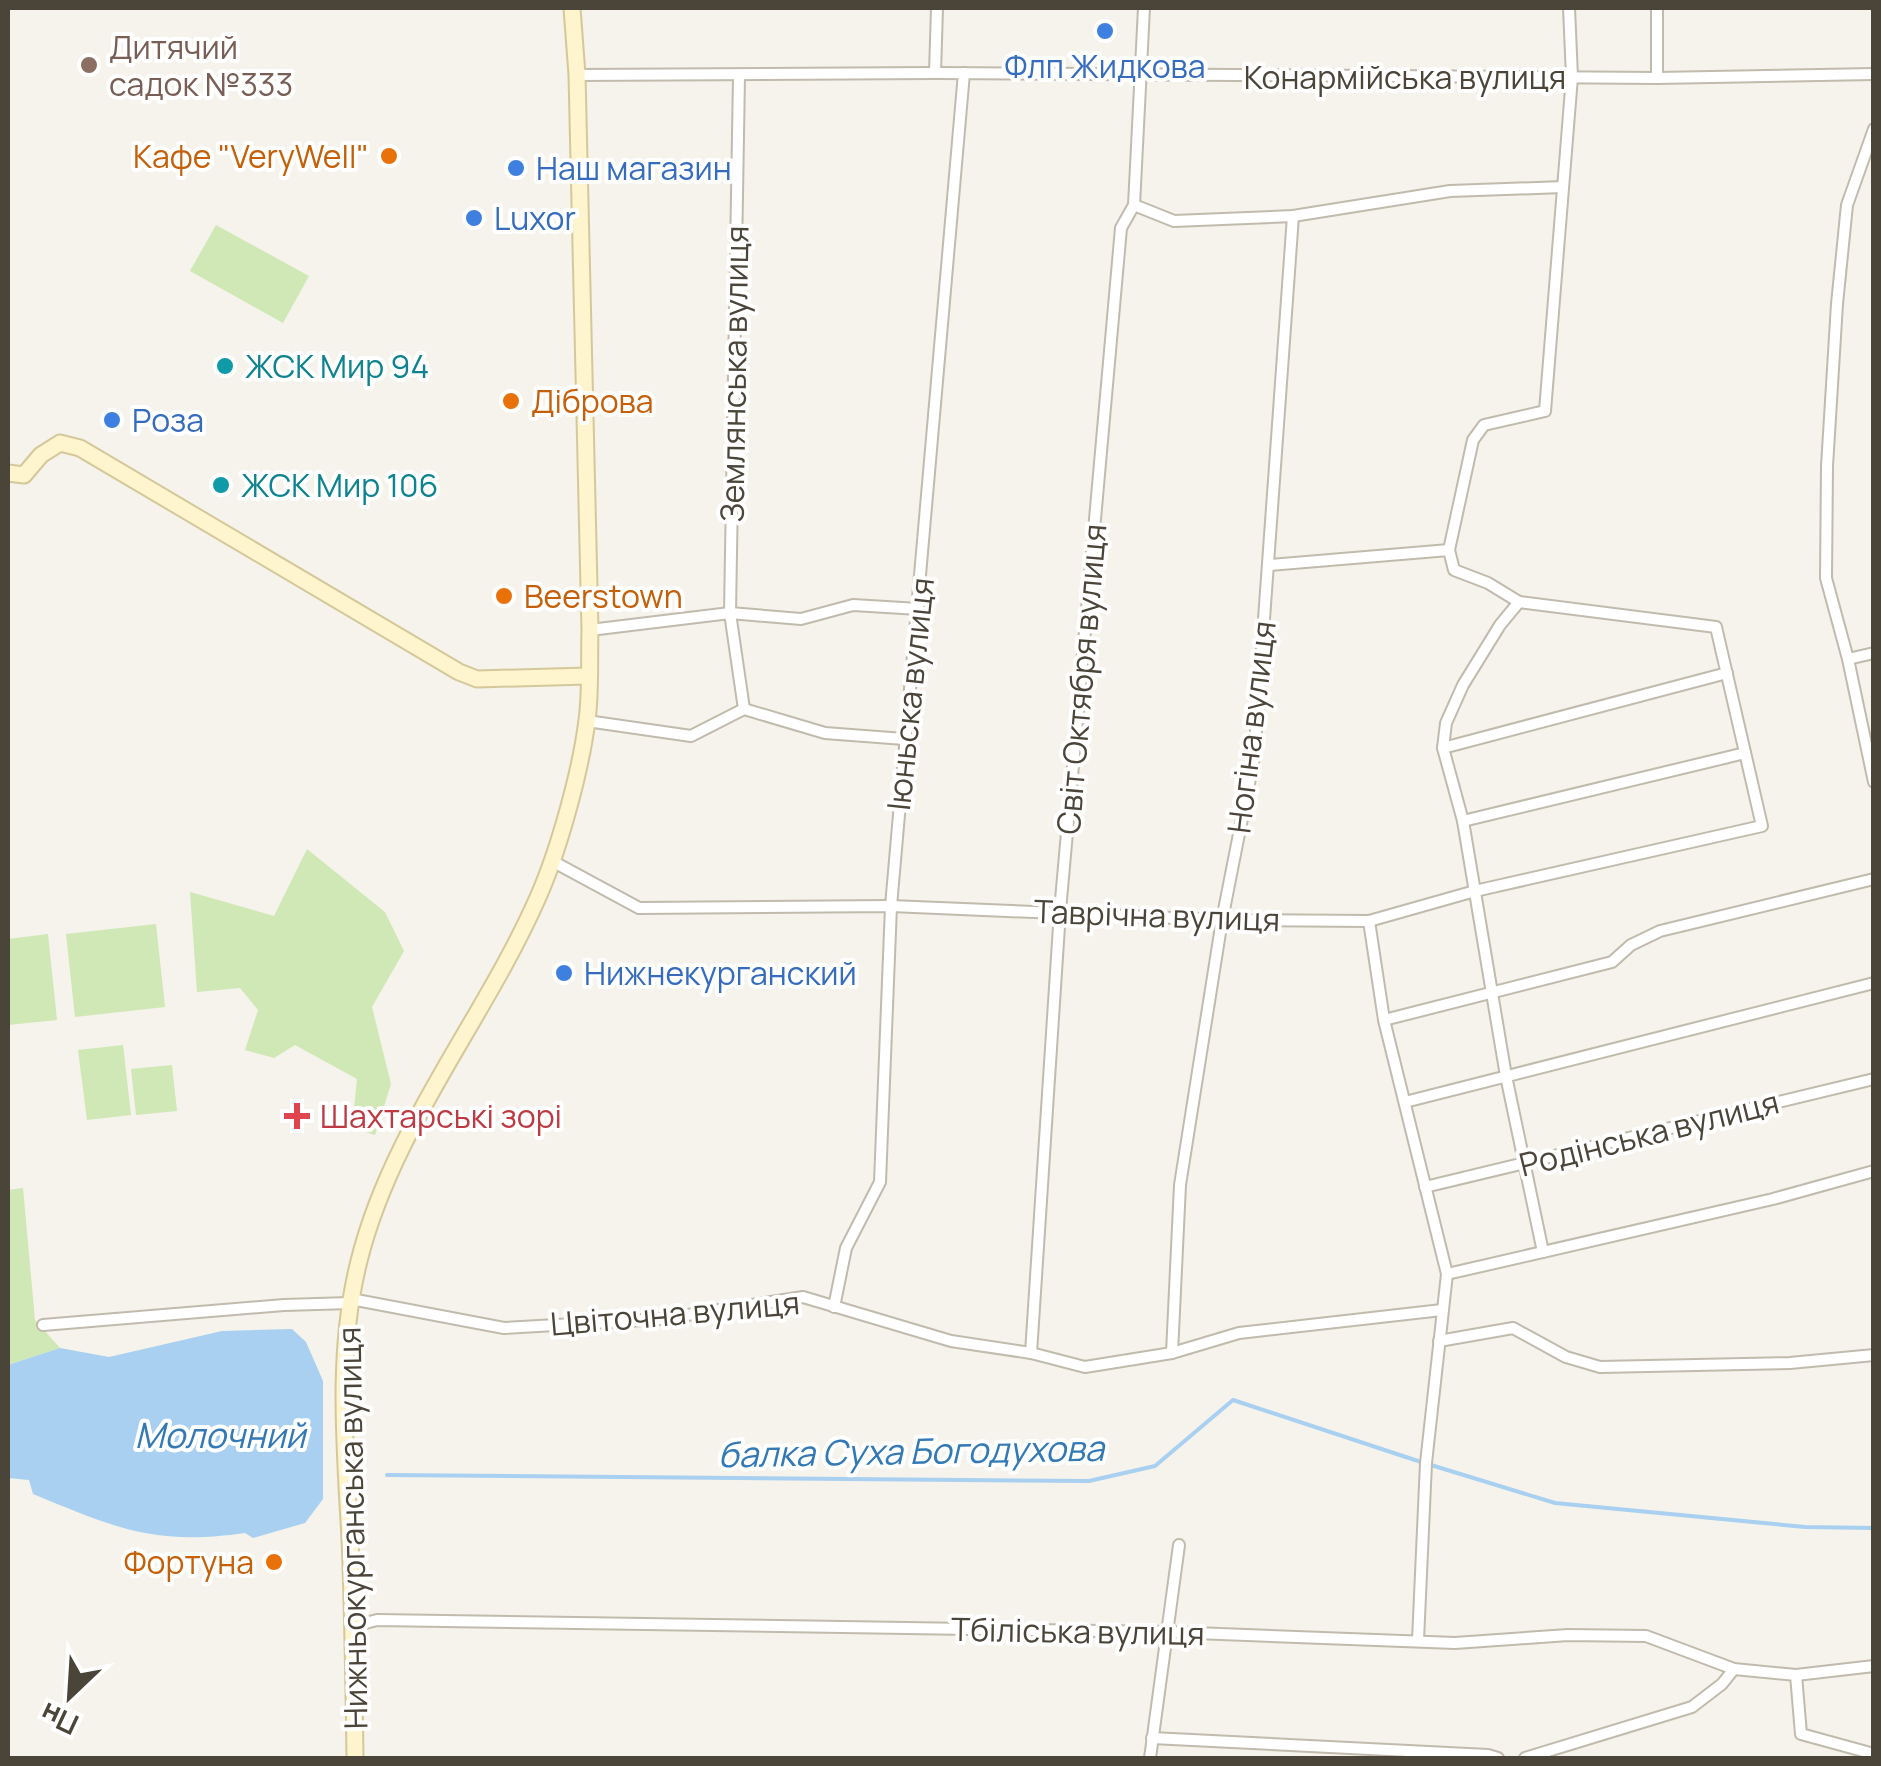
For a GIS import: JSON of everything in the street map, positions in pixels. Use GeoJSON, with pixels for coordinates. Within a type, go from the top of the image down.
{"type":"FeatureCollection","features":[{"type":"Feature","properties":{"kind":"main road","name":"Нижньокурганська вулиця"},"geometry":{"type":"LineString","coordinates":[[354,1758],[354,1626],[344,1367],[350,1301],[377,1202],[443,1070],[523,928],[552,861],[587,721],[590,630],[578,75],[572,8]]}},
{"type":"Feature","properties":{"kind":"main road"},"geometry":{"type":"LineString","coordinates":[[8,473],[24,475],[41,455],[60,443],[80,448],[459,672],[477,679],[588,676]]}},
{"type":"Feature","properties":{"kind":"street"},"geometry":{"type":"LineString","coordinates":[[935,73],[937,8]]}},
{"type":"Feature","properties":{"kind":"street","name":"Світ Октября вулиця"},"geometry":{"type":"LineString","coordinates":[[1032,1353],[1060,911],[1121,228],[1134,205],[1144,8]]}},
{"type":"Feature","properties":{"kind":"street"},"geometry":{"type":"LineString","coordinates":[[1463,821],[1745,753],[1716,627],[1520,602],[1488,582],[1454,570],[1449,550],[1473,440],[1484,425],[1545,411],[1572,77],[1569,8]]}},
{"type":"Feature","properties":{"kind":"street"},"geometry":{"type":"LineString","coordinates":[[1657,8],[1657,78]]}},
{"type":"Feature","properties":{"kind":"street","name":"Конармійська вулиця"},"geometry":{"type":"LineString","coordinates":[[578,75],[964,73],[1657,78],[1874,74]]}},
{"type":"Feature","properties":{"kind":"street","name":"Iюньска вулиця"},"geometry":{"type":"LineString","coordinates":[[834,1306],[846,1248],[880,1182],[891,906],[964,73]]}},
{"type":"Feature","properties":{"kind":"street","name":"Землянська вулиця"},"geometry":{"type":"LineString","coordinates":[[738,76],[730,613],[744,709]]}},
{"type":"Feature","properties":{"kind":"street"},"geometry":{"type":"LineString","coordinates":[[1874,130],[1847,205],[1837,304],[1826,578],[1868,722],[1874,782]]}},
{"type":"Feature","properties":{"kind":"street"},"geometry":{"type":"LineString","coordinates":[[1134,205],[1174,221],[1293,216],[1450,190],[1562,186]]}},
{"type":"Feature","properties":{"kind":"street","name":"Ногіна вулиця"},"geometry":{"type":"LineString","coordinates":[[1172,1354],[1180,1185],[1222,920],[1254,758],[1293,216]]}},
{"type":"Feature","properties":{"kind":"street"},"geometry":{"type":"LineString","coordinates":[[1269,565],[1449,550]]}},
{"type":"Feature","properties":{"kind":"street"},"geometry":{"type":"LineString","coordinates":[[1520,602],[1463,685],[1446,722],[1443,748],[1463,821],[1506,1076],[1543,1252]]}},
{"type":"Feature","properties":{"kind":"street"},"geometry":{"type":"LineString","coordinates":[[590,630],[730,613],[802,619],[853,605],[919,608]]}},
{"type":"Feature","properties":{"kind":"street"},"geometry":{"type":"LineString","coordinates":[[1848,659],[1874,653]]}},
{"type":"Feature","properties":{"kind":"street"},"geometry":{"type":"LineString","coordinates":[[1443,748],[1727,674]]}},
{"type":"Feature","properties":{"kind":"street"},"geometry":{"type":"LineString","coordinates":[[587,721],[690,736],[744,709],[825,733],[904,739]]}},
{"type":"Feature","properties":{"kind":"street","name":"Таврічна вулиця"},"geometry":{"type":"LineString","coordinates":[[552,861],[640,908],[891,906],[1369,922],[1475,891],[1762,826],[1745,753]]}},
{"type":"Feature","properties":{"kind":"street"},"geometry":{"type":"LineString","coordinates":[[1384,1020],[1612,962],[1631,945],[1660,931],[1874,879]]}},
{"type":"Feature","properties":{"kind":"street"},"geometry":{"type":"LineString","coordinates":[[1369,922],[1384,1020],[1447,1274],[1426,1463],[1418,1640]]}},
{"type":"Feature","properties":{"kind":"street"},"geometry":{"type":"LineString","coordinates":[[1405,1102],[1874,983]]}},
{"type":"Feature","properties":{"kind":"street","name":"Родінська вулиця"},"geometry":{"type":"LineString","coordinates":[[1425,1187],[1874,1079]]}},
{"type":"Feature","properties":{"kind":"street"},"geometry":{"type":"LineString","coordinates":[[1447,1274],[1773,1199],[1874,1170]]}},
{"type":"Feature","properties":{"kind":"street","name":"Цвiточна вулиця"},"geometry":{"type":"LineString","coordinates":[[43,1325],[350,1301],[504,1328],[661,1319],[803,1297],[951,1341],[1032,1353],[1085,1367],[1172,1354],[1239,1333],[1442,1310]]}},
{"type":"Feature","properties":{"kind":"street"},"geometry":{"type":"LineString","coordinates":[[1439,1341],[1513,1328],[1566,1357],[1600,1367],[1790,1363],[1874,1355]]}},
{"type":"Feature","properties":{"kind":"street"},"geometry":{"type":"LineString","coordinates":[[1150,1758],[1179,1545]]}},
{"type":"Feature","properties":{"kind":"street","name":"Тбіліська вулиця"},"geometry":{"type":"LineString","coordinates":[[354,1626],[378,1620],[1169,1632],[1455,1643],[1568,1635],[1646,1636],[1734,1669],[1796,1675],[1874,1666]]}},
{"type":"Feature","properties":{"kind":"street"},"geometry":{"type":"LineString","coordinates":[[1524,1758],[1692,1707],[1722,1684],[1734,1669]]}},
{"type":"Feature","properties":{"kind":"street"},"geometry":{"type":"LineString","coordinates":[[1796,1675],[1802,1734],[1874,1754]]}},
{"type":"Feature","properties":{"kind":"street"},"geometry":{"type":"LineString","coordinates":[[1152,1738],[1498,1758]]}},
{"type":"Feature","properties":{"kind":"green space"},"geometry":{"type":"Polygon","coordinates":[[[216,225],[309,276],[283,323],[190,271],[216,225]]]}},
{"type":"Feature","properties":{"kind":"green space"},"geometry":{"type":"Polygon","coordinates":[[[307,849],[385,912],[404,951],[372,1007],[391,1084],[375,1135],[352,1128],[357,1079],[295,1045],[274,1058],[245,1050],[258,1010],[240,988],[197,992],[190,892],[274,916],[307,849]]]}},
{"type":"Feature","properties":{"kind":"green space"},"geometry":{"type":"Polygon","coordinates":[[[156,924],[165,1007],[75,1017],[66,934],[156,924]]]}},
{"type":"Feature","properties":{"kind":"green space"},"geometry":{"type":"Polygon","coordinates":[[[48,934],[57,1020],[8,1025],[8,939],[48,934]]]}},
{"type":"Feature","properties":{"kind":"green space"},"geometry":{"type":"Polygon","coordinates":[[[123,1045],[131,1115],[87,1120],[78,1050],[123,1045]]]}},
{"type":"Feature","properties":{"kind":"green space"},"geometry":{"type":"Polygon","coordinates":[[[172,1065],[177,1111],[136,1115],[131,1069],[172,1065]]]}},
{"type":"Feature","properties":{"kind":"green space"},"geometry":{"type":"Polygon","coordinates":[[[23,1188],[35,1320],[60,1348],[8,1365],[8,1190],[23,1188]]]}},
{"type":"Feature","properties":{"kind":"water","name":"Молочний"},"geometry":{"type":"Polygon","coordinates":[[[292,1329],[306,1342],[323,1381],[323,1499],[305,1523],[253,1538],[245,1533],[160,1535],[88,1516],[33,1494],[29,1480],[8,1478],[8,1365],[60,1348],[109,1357],[222,1331],[292,1329]]]}},
{"type":"Feature","properties":{"kind":"waterway","name":"балка Суха Богодухова"},"geometry":{"type":"LineString","coordinates":[[387,1475],[1089,1481],[1155,1466],[1233,1400],[1421,1462]]}},
{"type":"Feature","properties":{"kind":"waterway","name":"балка Суха Богодухова"},"geometry":{"type":"LineString","coordinates":[[1431,1465],[1555,1503],[1805,1527],[1874,1528]]}},
{"type":"Feature","properties":{"kind":"place","name":"Флп Жидкова"},"geometry":{"type":"Point","coordinates":[1105,31]}},
{"type":"Feature","properties":{"kind":"place","name":"Дитячий садок №333"},"geometry":{"type":"Point","coordinates":[89,65]}},
{"type":"Feature","properties":{"kind":"place","name":"Кафе \"VeryWell\""},"geometry":{"type":"Point","coordinates":[389,156]}},
{"type":"Feature","properties":{"kind":"place","name":"Наш магазин"},"geometry":{"type":"Point","coordinates":[516,168]}},
{"type":"Feature","properties":{"kind":"place","name":"Luxor"},"geometry":{"type":"Point","coordinates":[474,218]}},
{"type":"Feature","properties":{"kind":"place","name":"ЖСК Мир 94"},"geometry":{"type":"Point","coordinates":[225,366]}},
{"type":"Feature","properties":{"kind":"place","name":"Діброва"},"geometry":{"type":"Point","coordinates":[511,401]}},
{"type":"Feature","properties":{"kind":"place","name":"Роза"},"geometry":{"type":"Point","coordinates":[112,420]}},
{"type":"Feature","properties":{"kind":"place","name":"ЖСК Мир 106"},"geometry":{"type":"Point","coordinates":[221,485]}},
{"type":"Feature","properties":{"kind":"place","name":"Beerstown"},"geometry":{"type":"Point","coordinates":[504,596]}},
{"type":"Feature","properties":{"kind":"place","name":"Нижнекурганский"},"geometry":{"type":"Point","coordinates":[564,973]}},
{"type":"Feature","properties":{"kind":"place","name":"Шахтарські зорі"},"geometry":{"type":"Point","coordinates":[297,1116]}},
{"type":"Feature","properties":{"kind":"place","name":"Фортуна"},"geometry":{"type":"Point","coordinates":[274,1562]}}]}
